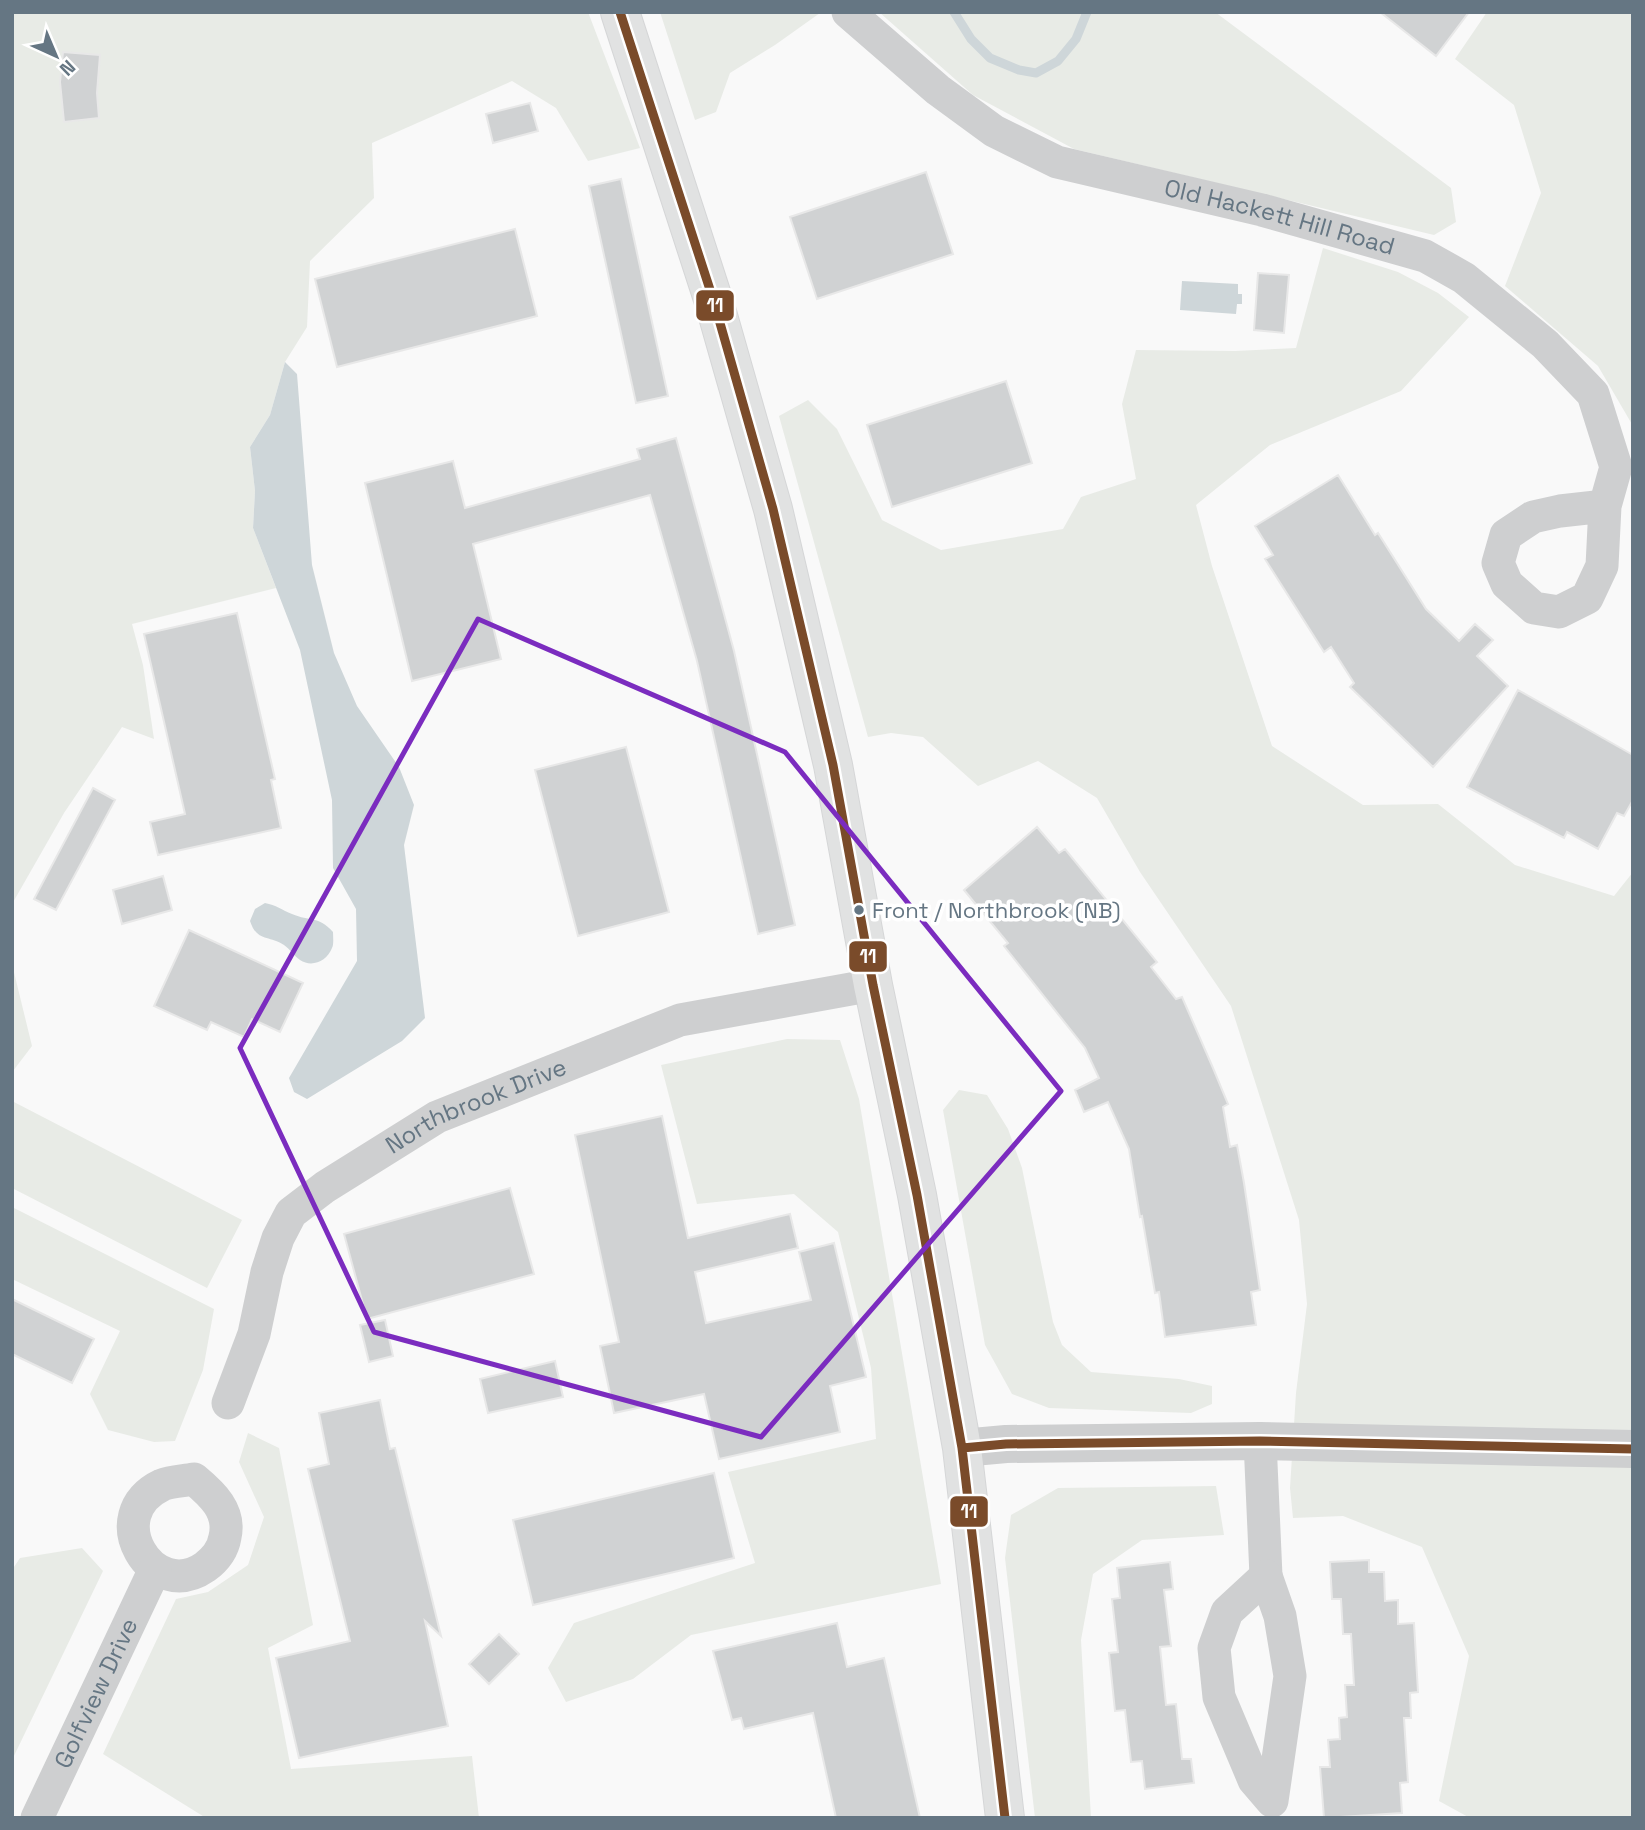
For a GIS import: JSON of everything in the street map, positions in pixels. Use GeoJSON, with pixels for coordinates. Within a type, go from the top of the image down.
{"type":"FeatureCollection","features":[{"type":"Feature","properties":{"kind":"main road"},"geometry":{"type":"LineString","coordinates":[[620,12],[714,302],[774,509],[833,765],[873,985],[917,1195],[962,1448],[1005,1818]]}},
{"type":"Feature","properties":{"kind":"street","name":"Old Hackett Hill Road"},"geometry":{"type":"LineString","coordinates":[[848,12],[938,90],[994,131],[1057,162],[1331,228],[1425,256],[1464,278],[1545,344],[1593,394],[1616,467],[1605,506]]}},
{"type":"Feature","properties":{"kind":"street","name":"Northbrook Drive"},"geometry":{"type":"LineString","coordinates":[[228,1403],[254,1334],[267,1272],[278,1238],[291,1213],[324,1187],[437,1117],[680,1020],[873,985]]}},
{"type":"Feature","properties":{"kind":"street"},"geometry":{"type":"LineString","coordinates":[[962,1448],[1006,1444],[1260,1441],[1633,1450]]}},
{"type":"Feature","properties":{"kind":"street"},"geometry":{"type":"LineString","coordinates":[[1260,1441],[1266,1576],[1280,1616],[1290,1676],[1273,1812]]}},
{"type":"Feature","properties":{"kind":"street","name":"Golfview Drive"},"geometry":{"type":"LineString","coordinates":[[37,1818],[155,1569]]}},
{"type":"Feature","properties":{"kind":"street"},"geometry":{"type":"LineString","coordinates":[[1266,1576],[1227,1612],[1214,1648],[1219,1697],[1254,1780],[1273,1812]]}},
{"type":"Feature","properties":{"kind":"highlighted area"},"geometry":{"type":"Polygon","coordinates":[[[478,619],[785,752],[1061,1091],[761,1437],[374,1332],[240,1048],[478,619]]]}},
{"type":"Feature","properties":{"kind":"shaded area"},"geometry":{"type":"Polygon","coordinates":[[[12,12],[588,12],[640,148],[588,161],[556,108],[512,81],[372,143],[374,198],[310,261],[307,327],[285,362],[270,415],[250,447],[255,491],[253,528],[276,588],[132,624],[143,665],[154,739],[122,727],[64,813],[12,904],[12,12]]]}},
{"type":"Feature","properties":{"kind":"shaded area"},"geometry":{"type":"Polygon","coordinates":[[[660,12],[820,13],[730,73],[716,112],[695,120],[660,12]]]}},
{"type":"Feature","properties":{"kind":"shaded area"},"geometry":{"type":"Polygon","coordinates":[[[879,12],[1215,12],[1451,188],[1456,222],[1434,235],[1074,149],[973,95],[879,12]]]}},
{"type":"Feature","properties":{"kind":"shaded area"},"geometry":{"type":"Polygon","coordinates":[[[1487,12],[1633,12],[1633,426],[1598,366],[1505,286],[1541,193],[1514,105],[1455,59],[1487,12]]]}},
{"type":"Feature","properties":{"kind":"shaded area"},"geometry":{"type":"Polygon","coordinates":[[[1323,248],[1398,272],[1438,293],[1469,317],[1401,391],[1270,445],[1196,505],[1212,566],[1272,746],[1363,805],[1438,804],[1515,865],[1614,896],[1633,872],[1633,1818],[1470,1818],[1439,1801],[1469,1656],[1422,1547],[1343,1516],[1293,1518],[1290,1488],[1296,1393],[1307,1304],[1299,1220],[1231,1006],[1140,872],[1097,798],[1038,761],[978,786],[923,737],[891,733],[868,737],[779,416],[808,400],[837,429],[882,520],[941,550],[1063,529],[1081,497],[1136,479],[1122,404],[1136,350],[1235,351],[1296,348],[1323,248]]]}},
{"type":"Feature","properties":{"kind":"shaded area"},"geometry":{"type":"Polygon","coordinates":[[[1182,281],[1238,284],[1242,304],[1237,304],[1236,314],[1180,310],[1182,281]]]}},
{"type":"Feature","properties":{"kind":"shaded area"},"geometry":{"type":"Polygon","coordinates":[[[285,362],[297,374],[312,565],[334,653],[357,706],[399,767],[414,805],[404,845],[425,1018],[402,1041],[307,1099],[294,1092],[289,1078],[357,961],[356,909],[333,868],[332,800],[300,650],[253,528],[255,491],[250,447],[270,415],[285,362]]]}},
{"type":"Feature","properties":{"kind":"shaded area"},"geometry":{"type":"Polygon","coordinates":[[[265,903],[328,927],[333,932],[333,942],[327,956],[319,962],[305,962],[284,945],[256,932],[250,921],[255,909],[265,903]]]}},
{"type":"Feature","properties":{"kind":"shaded area"},"geometry":{"type":"Polygon","coordinates":[[[12,964],[32,1046],[13,1071],[12,1071],[12,964]]]}},
{"type":"Feature","properties":{"kind":"shaded area"},"geometry":{"type":"Polygon","coordinates":[[[787,1039],[840,1040],[859,1099],[941,1584],[691,1635],[633,1679],[566,1702],[548,1668],[574,1623],[755,1563],[728,1472],[876,1439],[871,1368],[838,1232],[794,1194],[697,1204],[661,1065],[787,1039]]]}},
{"type":"Feature","properties":{"kind":"shaded area"},"geometry":{"type":"Polygon","coordinates":[[[959,1090],[987,1095],[1008,1129],[1022,1168],[1053,1322],[1062,1345],[1091,1372],[1179,1379],[1212,1386],[1212,1404],[1191,1413],[1049,1408],[1012,1394],[985,1345],[943,1110],[959,1090]]]}},
{"type":"Feature","properties":{"kind":"shaded area"},"geometry":{"type":"Polygon","coordinates":[[[12,1101],[242,1220],[207,1288],[12,1188],[12,1101]]]}},
{"type":"Feature","properties":{"kind":"shaded area"},"geometry":{"type":"Polygon","coordinates":[[[12,1207],[214,1309],[203,1370],[175,1441],[154,1442],[108,1430],[90,1394],[120,1331],[12,1279],[12,1207]]]}},
{"type":"Feature","properties":{"kind":"shaded area"},"geometry":{"type":"Polygon","coordinates":[[[248,1433],[279,1448],[313,1625],[268,1648],[291,1769],[472,1756],[479,1818],[206,1818],[103,1754],[176,1599],[208,1592],[248,1565],[264,1517],[239,1462],[248,1433]]]}},
{"type":"Feature","properties":{"kind":"shaded area"},"geometry":{"type":"Polygon","coordinates":[[[1216,1486],[1224,1535],[1142,1540],[1093,1574],[1081,1640],[1091,1818],[1035,1818],[1005,1558],[1011,1515],[1058,1488],[1216,1486]]]}},
{"type":"Feature","properties":{"kind":"shaded area"},"geometry":{"type":"Polygon","coordinates":[[[82,1548],[103,1571],[12,1760],[12,1570],[20,1558],[82,1548]]]}},
{"type":"Feature","properties":{"kind":"building"},"geometry":{"type":"Polygon","coordinates":[[[1380,12],[1469,12],[1436,56],[1380,12]]]}},
{"type":"Feature","properties":{"kind":"building"},"geometry":{"type":"Polygon","coordinates":[[[63,52],[100,55],[97,93],[99,118],[64,122],[60,82],[63,52]]]}},
{"type":"Feature","properties":{"kind":"building"},"geometry":{"type":"Polygon","coordinates":[[[530,103],[538,131],[493,143],[486,114],[530,103]]]}},
{"type":"Feature","properties":{"kind":"building"},"geometry":{"type":"Polygon","coordinates":[[[926,172],[953,254],[817,299],[790,217],[926,172]]]}},
{"type":"Feature","properties":{"kind":"building"},"geometry":{"type":"Polygon","coordinates":[[[621,179],[668,396],[636,403],[589,186],[621,179]]]}},
{"type":"Feature","properties":{"kind":"building"},"geometry":{"type":"Polygon","coordinates":[[[515,229],[537,316],[337,367],[315,279],[515,229]]]}},
{"type":"Feature","properties":{"kind":"building"},"geometry":{"type":"Polygon","coordinates":[[[1258,273],[1289,275],[1284,333],[1254,330],[1258,273]]]}},
{"type":"Feature","properties":{"kind":"building"},"geometry":{"type":"Polygon","coordinates":[[[1006,381],[1032,463],[892,507],[867,425],[1006,381]]]}},
{"type":"Feature","properties":{"kind":"building"},"geometry":{"type":"Polygon","coordinates":[[[676,438],[734,651],[795,925],[758,934],[697,661],[650,495],[473,544],[501,659],[412,681],[365,483],[453,461],[465,508],[640,459],[637,449],[676,438]]]}},
{"type":"Feature","properties":{"kind":"building"},"geometry":{"type":"Polygon","coordinates":[[[1338,475],[1426,609],[1459,641],[1475,624],[1493,640],[1477,656],[1508,686],[1433,767],[1350,687],[1354,683],[1331,647],[1324,652],[1265,559],[1273,555],[1255,526],[1338,475]]]}},
{"type":"Feature","properties":{"kind":"building"},"geometry":{"type":"Polygon","coordinates":[[[237,613],[275,779],[271,780],[281,828],[158,855],[150,822],[185,814],[144,634],[237,613]]]}},
{"type":"Feature","properties":{"kind":"building"},"geometry":{"type":"Polygon","coordinates":[[[1518,690],[1633,755],[1633,800],[1624,816],[1617,813],[1598,849],[1567,832],[1564,838],[1467,787],[1518,690]]]}},
{"type":"Feature","properties":{"kind":"building"},"geometry":{"type":"Polygon","coordinates":[[[626,747],[669,912],[578,936],[535,770],[626,747]]]}},
{"type":"Feature","properties":{"kind":"building"},"geometry":{"type":"Polygon","coordinates":[[[93,788],[115,800],[56,910],[34,899],[93,788]]]}},
{"type":"Feature","properties":{"kind":"building"},"geometry":{"type":"Polygon","coordinates":[[[1037,827],[1059,853],[1065,849],[1157,962],[1151,967],[1176,999],[1182,997],[1228,1104],[1223,1107],[1230,1147],[1237,1145],[1260,1290],[1251,1292],[1256,1325],[1165,1337],[1159,1292],[1155,1293],[1129,1149],[1108,1102],[1084,1112],[1075,1090],[1099,1078],[1085,1048],[1004,946],[1008,943],[964,890],[1037,827]]]}},
{"type":"Feature","properties":{"kind":"building"},"geometry":{"type":"Polygon","coordinates":[[[163,876],[172,910],[122,924],[113,890],[163,876]]]}},
{"type":"Feature","properties":{"kind":"building"},"geometry":{"type":"Polygon","coordinates":[[[189,930],[303,983],[280,1032],[252,1019],[244,1037],[211,1022],[207,1030],[154,1006],[189,930]]]}},
{"type":"Feature","properties":{"kind":"building"},"geometry":{"type":"Polygon","coordinates":[[[662,1116],[688,1238],[790,1214],[798,1248],[695,1272],[706,1323],[811,1300],[799,1252],[834,1243],[866,1377],[830,1386],[840,1432],[719,1459],[704,1394],[614,1413],[600,1346],[619,1342],[575,1135],[662,1116]]]}},
{"type":"Feature","properties":{"kind":"building"},"geometry":{"type":"Polygon","coordinates":[[[510,1188],[534,1274],[367,1319],[344,1234],[510,1188]]]}},
{"type":"Feature","properties":{"kind":"building"},"geometry":{"type":"Polygon","coordinates":[[[12,1299],[94,1339],[72,1383],[12,1354],[12,1299]]]}},
{"type":"Feature","properties":{"kind":"building"},"geometry":{"type":"Polygon","coordinates":[[[385,1320],[393,1356],[369,1362],[360,1325],[385,1320]]]}},
{"type":"Feature","properties":{"kind":"building"},"geometry":{"type":"Polygon","coordinates":[[[555,1361],[563,1397],[488,1413],[480,1379],[555,1361]]]}},
{"type":"Feature","properties":{"kind":"building"},"geometry":{"type":"Polygon","coordinates":[[[380,1400],[390,1449],[395,1448],[441,1636],[425,1621],[448,1726],[299,1758],[276,1658],[350,1641],[308,1469],[329,1464],[319,1413],[380,1400]]]}},
{"type":"Feature","properties":{"kind":"building"},"geometry":{"type":"Polygon","coordinates":[[[714,1473],[734,1558],[533,1605],[513,1520],[714,1473]]]}},
{"type":"Feature","properties":{"kind":"building"},"geometry":{"type":"Polygon","coordinates":[[[1369,1560],[1369,1572],[1384,1572],[1385,1601],[1398,1600],[1398,1624],[1414,1623],[1418,1692],[1410,1693],[1411,1718],[1404,1718],[1408,1782],[1400,1783],[1402,1813],[1324,1818],[1320,1767],[1330,1767],[1328,1740],[1340,1739],[1339,1718],[1347,1717],[1345,1685],[1354,1685],[1351,1634],[1343,1634],[1341,1599],[1332,1599],[1330,1562],[1369,1560]]]}},
{"type":"Feature","properties":{"kind":"building"},"geometry":{"type":"Polygon","coordinates":[[[1170,1562],[1173,1589],[1164,1590],[1171,1646],[1160,1647],[1166,1705],[1176,1704],[1182,1759],[1191,1759],[1194,1783],[1145,1789],[1142,1761],[1131,1762],[1125,1710],[1115,1711],[1109,1653],[1118,1652],[1112,1599],[1120,1598],[1117,1568],[1170,1562]]]}},
{"type":"Feature","properties":{"kind":"building"},"geometry":{"type":"Polygon","coordinates":[[[837,1623],[847,1667],[884,1658],[920,1818],[836,1818],[813,1713],[744,1729],[741,1718],[732,1720],[713,1651],[837,1623]]]}},
{"type":"Feature","properties":{"kind":"building"},"geometry":{"type":"Polygon","coordinates":[[[499,1634],[519,1654],[489,1684],[469,1664],[499,1634]]]}},
{"type":"Feature","properties":{"kind":"waterway"},"geometry":{"type":"LineString","coordinates":[[954,12],[971,39],[990,58],[1019,70],[1036,73],[1058,61],[1076,39],[1087,12]]}},
{"type":"Feature","properties":{"kind":"transit line","name":"11"},"geometry":{"type":"LineString","coordinates":[[620,12],[714,302],[773,509],[833,765],[873,985],[917,1195],[962,1448],[1005,1818]]}},
{"type":"Feature","properties":{"kind":"transit line","name":"11"},"geometry":{"type":"LineString","coordinates":[[962,1448],[1006,1444],[1260,1441],[1633,1449]]}},
{"type":"Feature","properties":{"kind":"place","name":"Front / Northbrook (NB)"},"geometry":{"type":"Point","coordinates":[859,910]}}]}
